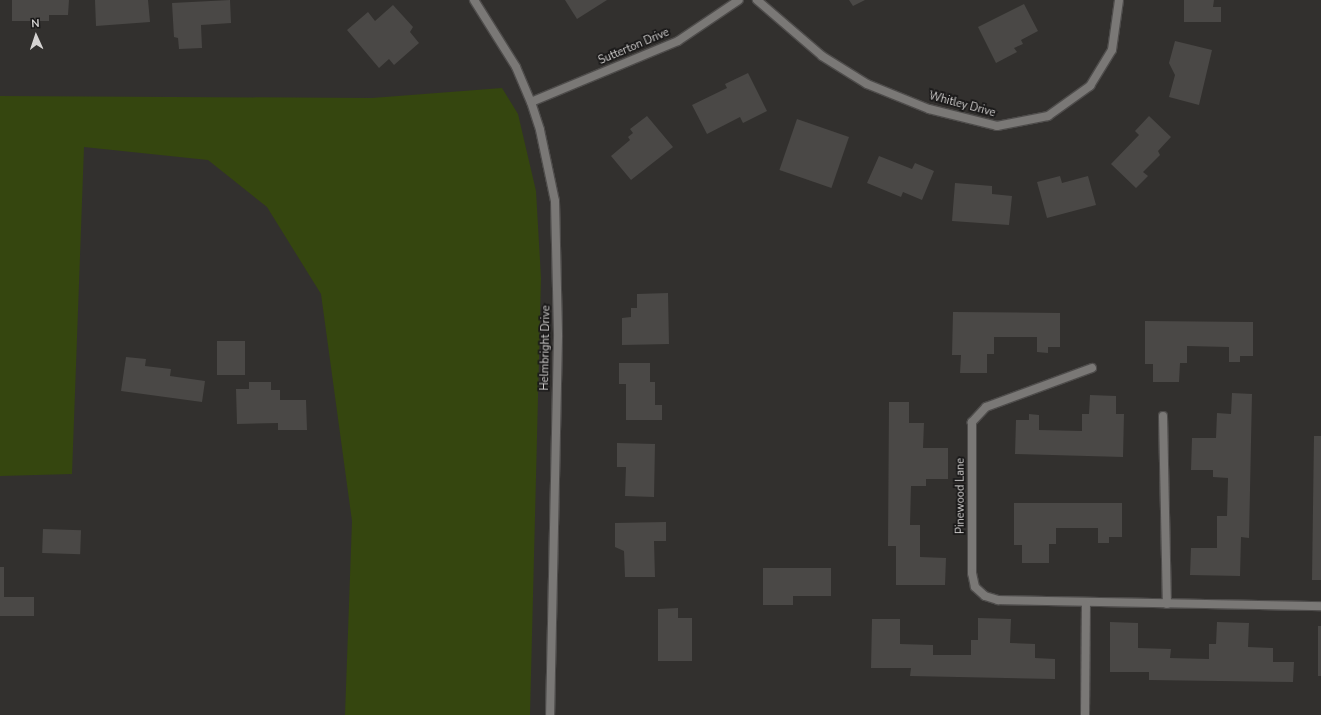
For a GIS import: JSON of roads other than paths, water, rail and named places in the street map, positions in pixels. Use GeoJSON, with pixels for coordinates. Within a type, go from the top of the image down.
{"type":"FeatureCollection","features":[{"type":"Feature","properties":{"kind":"street","name":"Helmbright Drive"},"geometry":{"type":"LineString","coordinates":[[474,0],[516,67],[530,102],[540,130],[554,201],[558,262],[550,715]]}},
{"type":"Feature","properties":{"kind":"street","name":"Sutterton Drive"},"geometry":{"type":"LineString","coordinates":[[530,102],[678,41],[740,0]]}},
{"type":"Feature","properties":{"kind":"street","name":"Whitley Drive"},"geometry":{"type":"LineString","coordinates":[[757,0],[822,56],[867,84],[929,109],[997,126],[1048,116],[1090,86],[1112,50],[1119,0]]}},
{"type":"Feature","properties":{"kind":"street","name":"Pinewood Lane"},"geometry":{"type":"LineString","coordinates":[[1092,368],[986,407],[972,422],[972,574],[975,587],[985,596],[998,600],[1086,603],[1321,606]]}},
{"type":"Feature","properties":{"kind":"street"},"geometry":{"type":"LineString","coordinates":[[1163,416],[1167,604]]}},
{"type":"Feature","properties":{"kind":"street"},"geometry":{"type":"LineString","coordinates":[[1085,715],[1086,603]]}}]}
